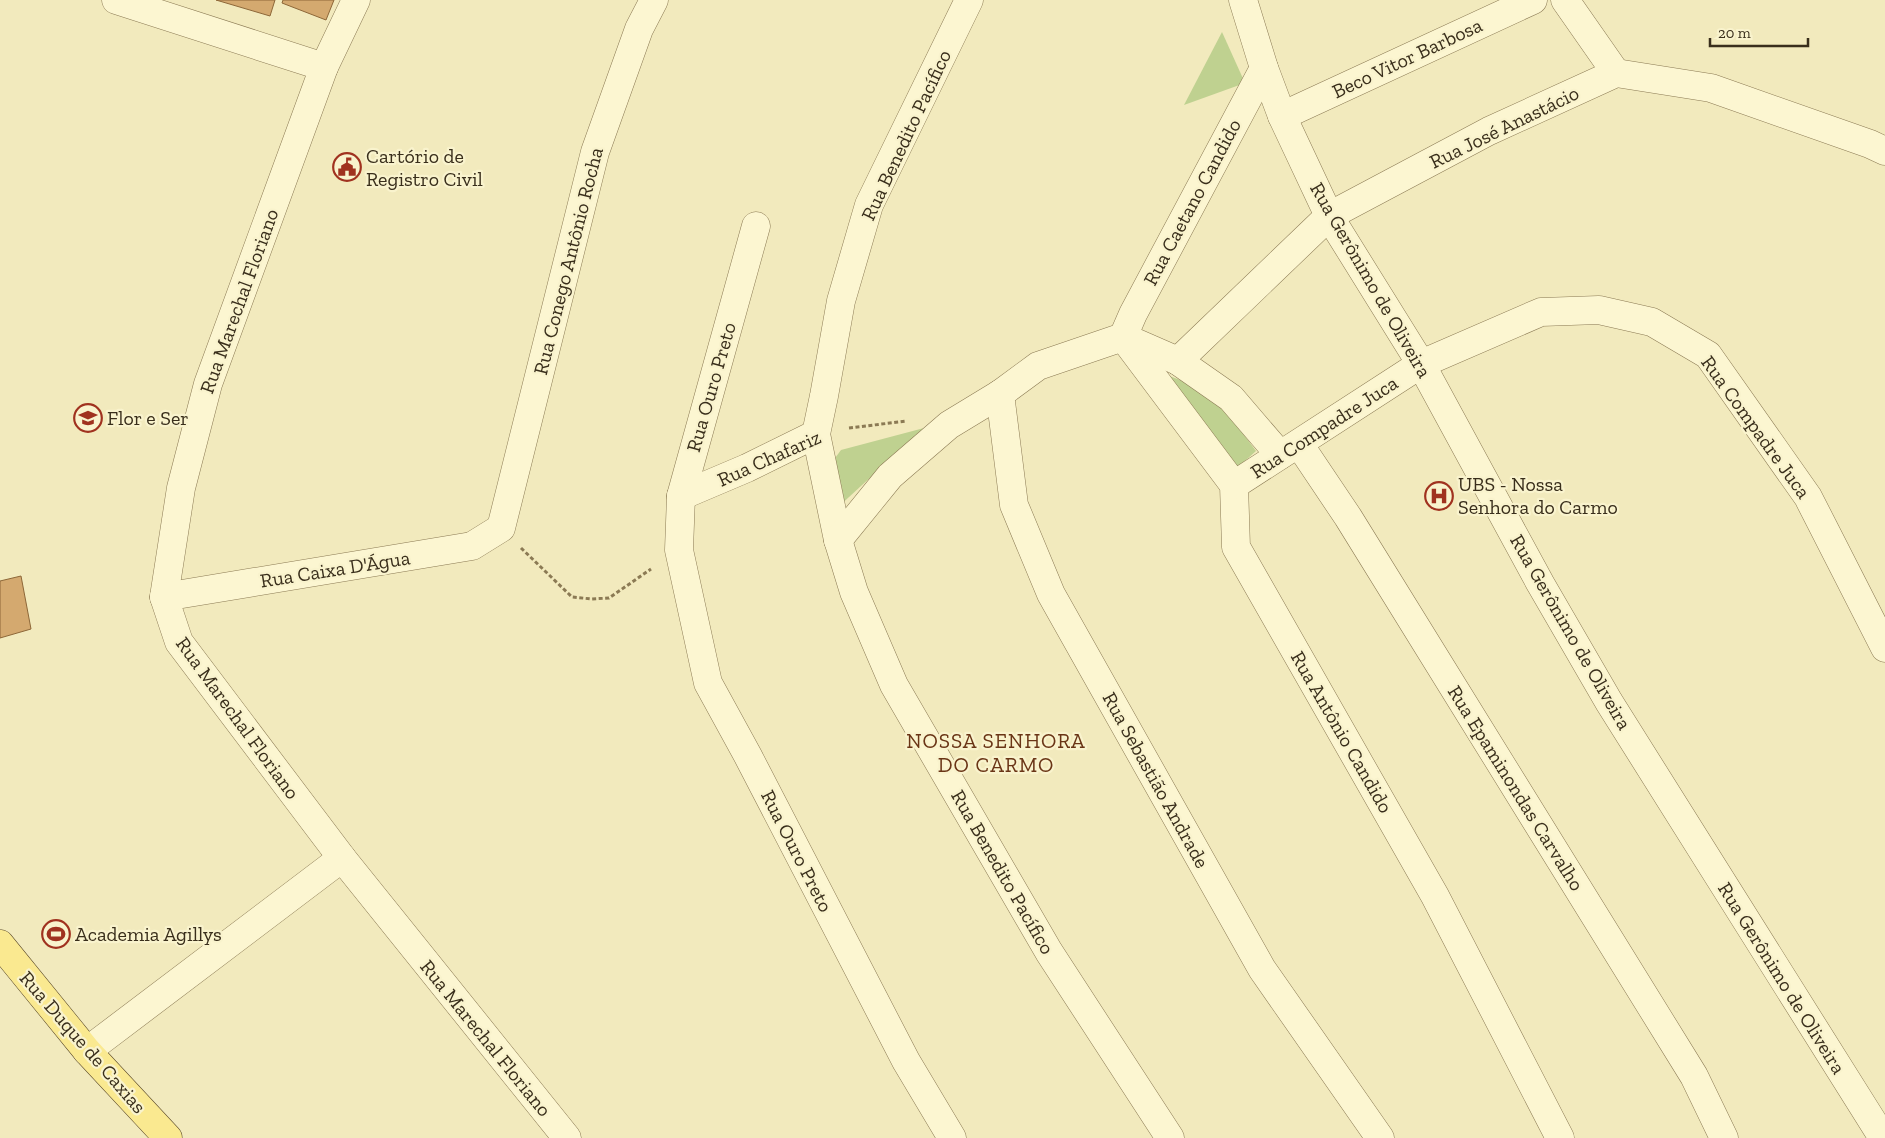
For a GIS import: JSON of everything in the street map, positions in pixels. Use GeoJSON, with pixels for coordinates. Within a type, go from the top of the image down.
{"type":"FeatureCollection","features":[{"type":"Feature","properties":{"kind":"main road","name":"Rua Duque de Caxias"},"geometry":{"type":"LineString","coordinates":[[0,944],[87,1051],[168,1138]]}},
{"type":"Feature","properties":{"kind":"street"},"geometry":{"type":"LineString","coordinates":[[116,0],[324,67]]}},
{"type":"Feature","properties":{"kind":"street","name":"Rua Marechal Floriano"},"geometry":{"type":"LineString","coordinates":[[356,0],[324,67],[208,384],[180,488],[164,598],[179,642],[342,858],[567,1138]]}},
{"type":"Feature","properties":{"kind":"street","name":"Rua Conego Antônio Rocha"},"geometry":{"type":"LineString","coordinates":[[501,528],[595,152],[639,29],[654,0]]}},
{"type":"Feature","properties":{"kind":"street","name":"Rua Benedito Pacífico"},"geometry":{"type":"LineString","coordinates":[[968,0],[870,205],[840,301],[816,434],[838,540],[854,592],[894,685],[1049,952],[1170,1138]]}},
{"type":"Feature","properties":{"kind":"street","name":"Rua Gerônimo de Oliveira"},"geometry":{"type":"LineString","coordinates":[[1243,0],[1264,68],[1282,116],[1329,216],[1421,364],[1540,583],[1609,702],[1883,1138]]}},
{"type":"Feature","properties":{"kind":"street","name":"Beco Vitor Barbosa"},"geometry":{"type":"LineString","coordinates":[[1282,116],[1532,0]]}},
{"type":"Feature","properties":{"kind":"street"},"geometry":{"type":"LineString","coordinates":[[1565,0],[1616,73],[1711,88],[1870,144],[1885,152]]}},
{"type":"Feature","properties":{"kind":"street","name":"Rua Caetano Candido"},"geometry":{"type":"LineString","coordinates":[[1123,337],[1133,314],[1264,68]]}},
{"type":"Feature","properties":{"kind":"street","name":"Rua José Anastácio"},"geometry":{"type":"LineString","coordinates":[[1178,361],[1329,216],[1489,131],[1616,73]]}},
{"type":"Feature","properties":{"kind":"street","name":"Rua Ouro Preto"},"geometry":{"type":"LineString","coordinates":[[756,226],[681,496],[679,550],[708,683],[748,756],[906,1062],[952,1138]]}},
{"type":"Feature","properties":{"kind":"street","name":"Rua Compadre Juca"},"geometry":{"type":"LineString","coordinates":[[1234,486],[1421,364],[1541,312],[1599,310],[1652,322],[1708,355],[1808,497],[1885,648]]}},
{"type":"Feature","properties":{"kind":"street"},"geometry":{"type":"LineString","coordinates":[[838,540],[890,476],[949,425],[1000,394],[1038,366],[1123,337],[1234,486]]}},
{"type":"Feature","properties":{"kind":"street","name":"Rua Epaminondas Carvalho"},"geometry":{"type":"LineString","coordinates":[[1123,337],[1178,361],[1231,398],[1290,450],[1348,517],[1694,1076],[1724,1138]]}},
{"type":"Feature","properties":{"kind":"street","name":"Rua Sebastião Andrade"},"geometry":{"type":"LineString","coordinates":[[1000,394],[1014,505],[1051,594],[1262,969],[1380,1138]]}},
{"type":"Feature","properties":{"kind":"street","name":"Rua Chafariz"},"geometry":{"type":"LineString","coordinates":[[681,496],[747,468],[816,434]]}},
{"type":"Feature","properties":{"kind":"street","name":"Rua Antônio Candido"},"geometry":{"type":"LineString","coordinates":[[1234,486],[1236,547],[1435,896],[1560,1138]]}},
{"type":"Feature","properties":{"kind":"street","name":"Rua Caixa D'Água"},"geometry":{"type":"LineString","coordinates":[[164,598],[472,546],[501,528]]}},
{"type":"Feature","properties":{"kind":"street"},"geometry":{"type":"LineString","coordinates":[[87,1051],[342,858]]}},
{"type":"Feature","properties":{"kind":"path","name":"Rua Chafariz"},"geometry":{"type":"LineString","coordinates":[[816,434],[903,420],[949,425]]}},
{"type":"Feature","properties":{"kind":"path"},"geometry":{"type":"LineString","coordinates":[[501,528],[572,597],[609,598],[679,550]]}},
{"type":"Feature","properties":{"kind":"green space"},"geometry":{"type":"Polygon","coordinates":[[[1222,32],[1245,83],[1184,105],[1222,32]]]}},
{"type":"Feature","properties":{"kind":"green space"},"geometry":{"type":"Polygon","coordinates":[[[1169,376],[1189,383],[1227,412],[1256,451],[1237,468],[1169,376]]]}},
{"type":"Feature","properties":{"kind":"green space"},"geometry":{"type":"Polygon","coordinates":[[[924,428],[836,509],[827,469],[841,450],[924,428]]]}},
{"type":"Feature","properties":{"kind":"building"},"geometry":{"type":"Polygon","coordinates":[[[216,0],[275,0],[270,16],[216,0]]]}},
{"type":"Feature","properties":{"kind":"building"},"geometry":{"type":"Polygon","coordinates":[[[283,0],[334,0],[326,20],[282,3],[283,0]]]}},
{"type":"Feature","properties":{"kind":"building"},"geometry":{"type":"Polygon","coordinates":[[[21,576],[31,629],[0,638],[0,581],[21,576]]]}},
{"type":"Feature","properties":{"kind":"place","name":"Cartório de Registro Civil"},"geometry":{"type":"Point","coordinates":[347,167]}},
{"type":"Feature","properties":{"kind":"place","name":"Flor e Ser"},"geometry":{"type":"Point","coordinates":[88,418]}},
{"type":"Feature","properties":{"kind":"place","name":"UBS - Nossa Senhora do Carmo"},"geometry":{"type":"Point","coordinates":[1439,496]}},
{"type":"Feature","properties":{"kind":"place","name":"Academia Agillys"},"geometry":{"type":"Point","coordinates":[56,934]}},
{"type":"Feature","properties":{"kind":"district","name":"NOSSA SENHORA DO CARMO"},"geometry":{"type":"Point","coordinates":[996,752]}}]}
